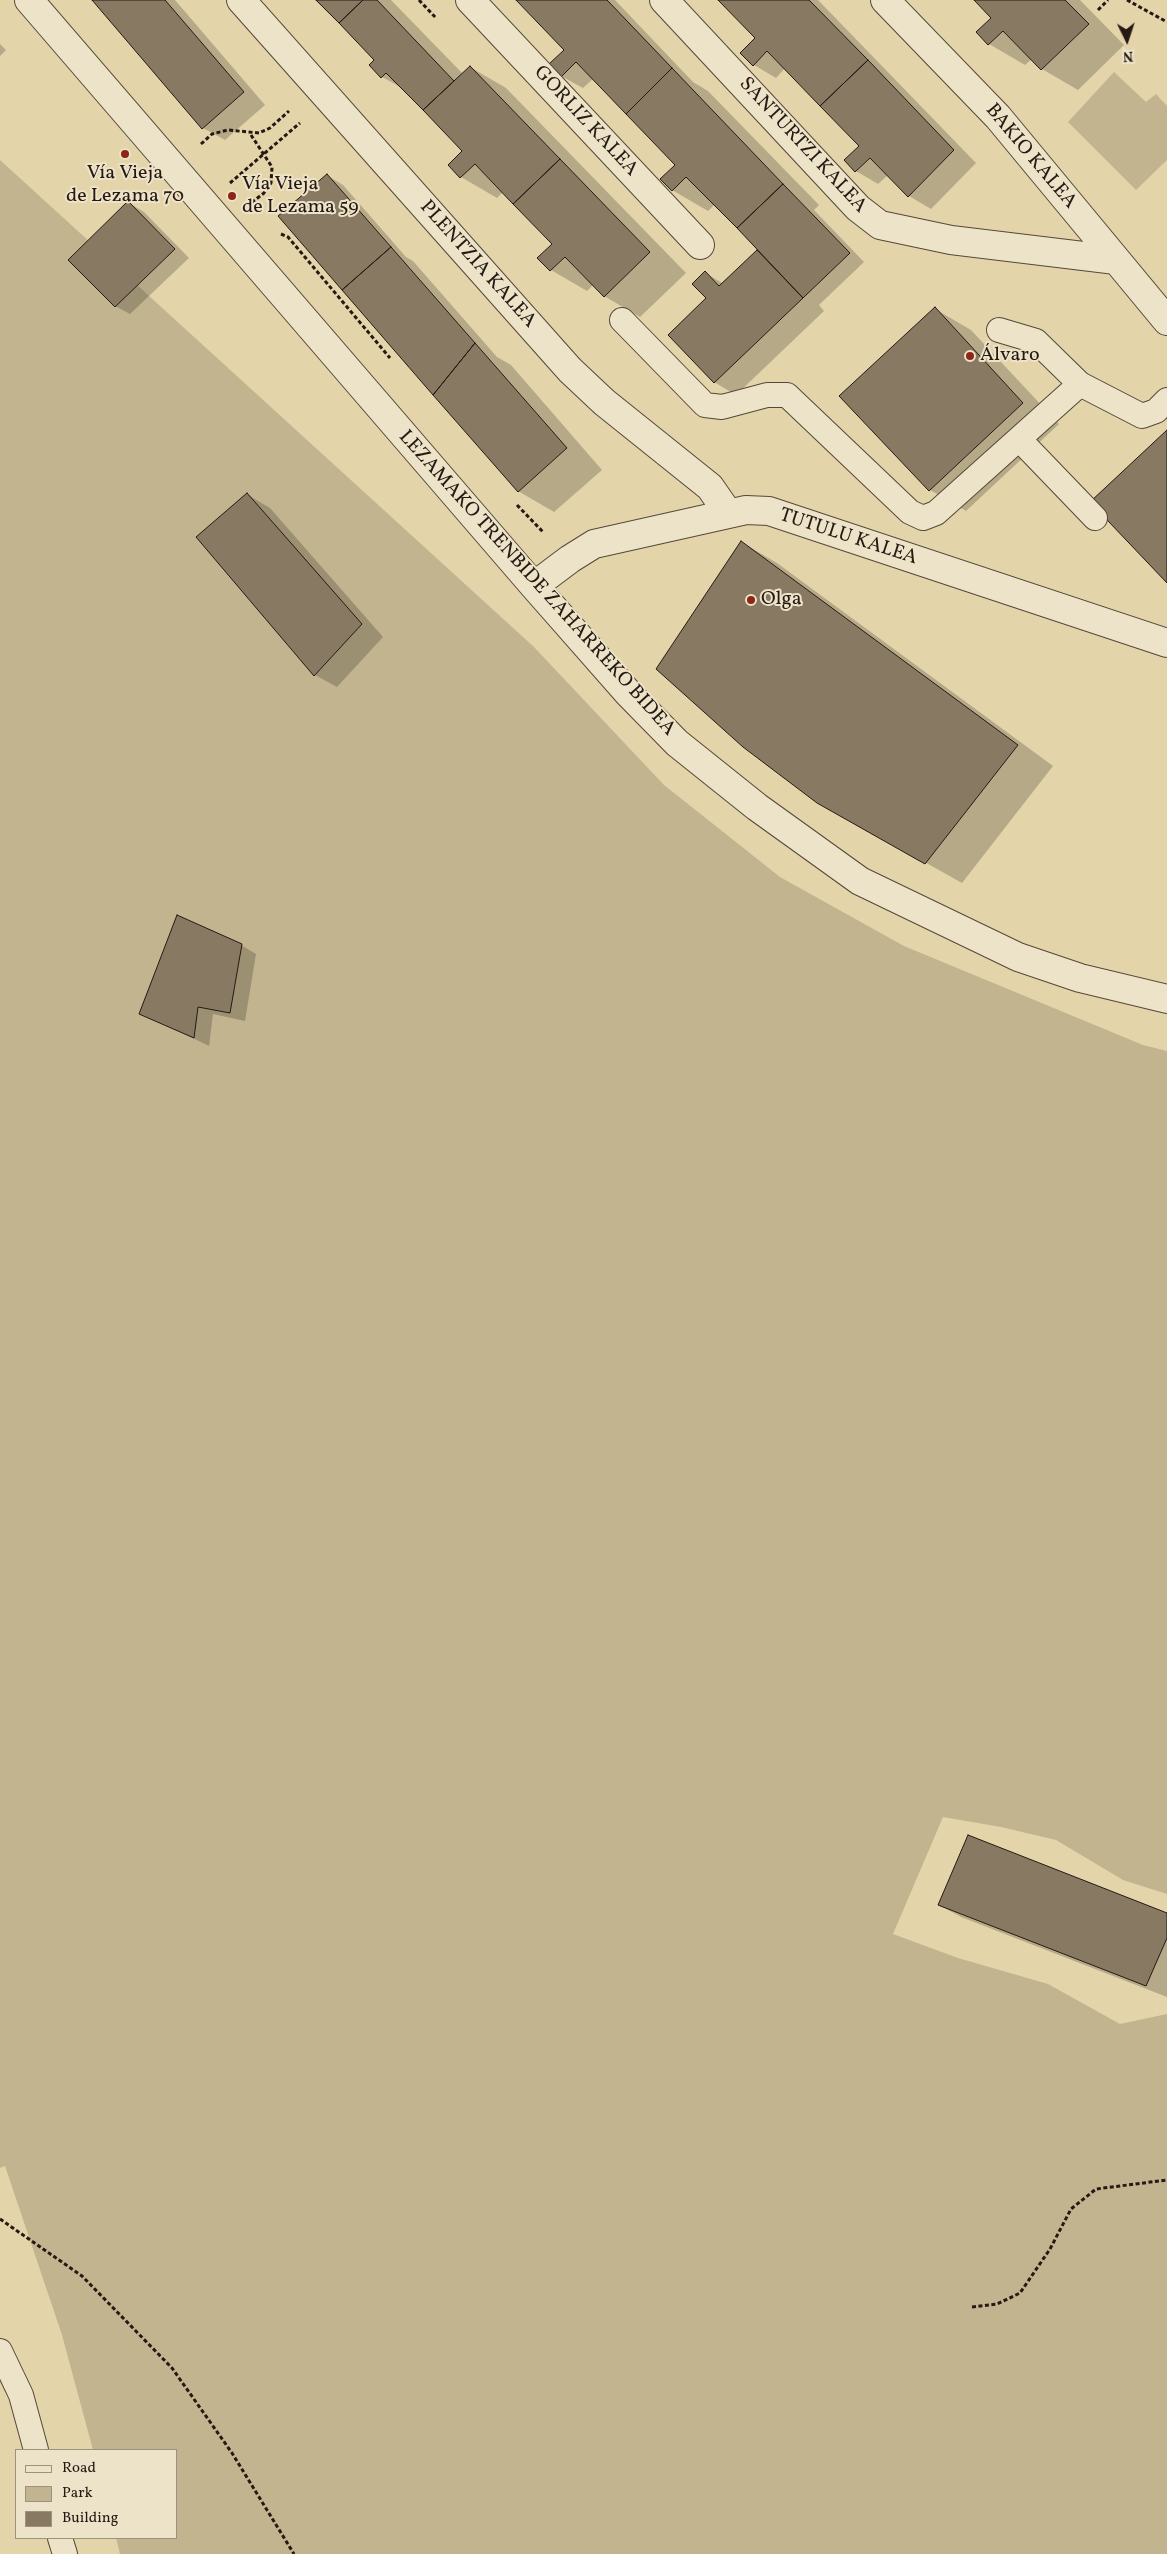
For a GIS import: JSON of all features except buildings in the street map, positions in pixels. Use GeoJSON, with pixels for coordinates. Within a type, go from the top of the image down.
{"type":"FeatureCollection","features":[{"type":"Feature","properties":{"kind":"street","name":"LEZAMAKO TRENBIDE ZAHARREKO BIDEA"},"geometry":{"type":"LineString","coordinates":[[29,0],[534,586],[629,694],[677,742],[757,807],[860,881],[1018,957],[1080,978],[1167,999]]}},
{"type":"Feature","properties":{"kind":"street","name":"PLENTZIA KALEA"},"geometry":{"type":"LineString","coordinates":[[241,0],[570,370],[604,402],[710,487],[728,513]]}},
{"type":"Feature","properties":{"kind":"street","name":"GORLIZ KALEA"},"geometry":{"type":"LineString","coordinates":[[470,0],[700,245]]}},
{"type":"Feature","properties":{"kind":"street","name":"SANTURTZI KALEA"},"geometry":{"type":"LineString","coordinates":[[664,0],[858,208],[880,225],[951,240],[1116,260]]}},
{"type":"Feature","properties":{"kind":"street","name":"BAKIO KALEA"},"geometry":{"type":"LineString","coordinates":[[885,0],[998,117],[1167,321]]}},
{"type":"Feature","properties":{"kind":"street","name":"TUTULU KALEA"},"geometry":{"type":"LineString","coordinates":[[534,586],[570,558],[594,544],[728,513],[746,510],[769,511],[1167,643]]}},
{"type":"Feature","properties":{"kind":"lane"},"geometry":{"type":"LineString","coordinates":[[622,320],[705,405],[722,407],[767,394],[787,395],[910,512],[923,518],[936,513],[1080,384]]}},
{"type":"Feature","properties":{"kind":"lane"},"geometry":{"type":"LineString","coordinates":[[999,330],[1036,341],[1080,384],[1142,416],[1156,411],[1167,400]]}},
{"type":"Feature","properties":{"kind":"lane"},"geometry":{"type":"LineString","coordinates":[[1019,439],[1095,518]]}},
{"type":"Feature","properties":{"kind":"lane"},"geometry":{"type":"LineString","coordinates":[[0,2351],[21,2395],[36,2449]]}},
{"type":"Feature","properties":{"kind":"lane"},"geometry":{"type":"LineString","coordinates":[[60,2539],[65,2554]]}},
{"type":"Feature","properties":{"kind":"path"},"geometry":{"type":"LineString","coordinates":[[1098,10],[1108,0]]}},
{"type":"Feature","properties":{"kind":"path"},"geometry":{"type":"LineString","coordinates":[[1127,0],[1167,22]]}},
{"type":"Feature","properties":{"kind":"path"},"geometry":{"type":"LineString","coordinates":[[198,146],[212,134],[228,130],[250,134],[259,133],[270,128],[318,86]]}},
{"type":"Feature","properties":{"kind":"path"},"geometry":{"type":"LineString","coordinates":[[230,183],[294,128]]}},
{"type":"Feature","properties":{"kind":"path"},"geometry":{"type":"LineString","coordinates":[[248,205],[264,193],[271,183],[272,167],[250,134]]}},
{"type":"Feature","properties":{"kind":"path"},"geometry":{"type":"LineString","coordinates":[[972,2307],[997,2304],[1020,2293],[1050,2248],[1071,2209],[1096,2189],[1167,2180]]}},
{"type":"Feature","properties":{"kind":"path"},"geometry":{"type":"LineString","coordinates":[[0,2219],[82,2276],[172,2368],[232,2453],[294,2554]]}},
{"type":"Feature","properties":{"kind":"green space"},"geometry":{"type":"Polygon","coordinates":[[[1114,72],[1146,102],[1156,94],[1167,106],[1167,160],[1136,190],[1068,122],[1114,72]]]}},
{"type":"Feature","properties":{"kind":"green space"},"geometry":{"type":"Polygon","coordinates":[[[0,160],[534,647],[664,785],[780,877],[904,946],[1143,1045],[1167,1051],[1167,1894],[1123,1880],[1056,1840],[1001,1827],[943,1817],[893,1934],[958,1958],[1048,1984],[1120,2024],[1167,2014],[1167,2554],[120,2554],[116,2539],[178,2539],[178,2449],[93,2449],[62,2335],[5,2166],[0,2168],[0,160]]]}},
{"type":"Feature","properties":{"kind":"place","name":"Vía Vieja de Lezama 70"},"geometry":{"type":"Point","coordinates":[125,154]}},
{"type":"Feature","properties":{"kind":"place","name":"Vía Vieja de Lezama 59"},"geometry":{"type":"Point","coordinates":[232,196]}},
{"type":"Feature","properties":{"kind":"place","name":"Álvaro"},"geometry":{"type":"Point","coordinates":[970,356]}},
{"type":"Feature","properties":{"kind":"place","name":"Olga"},"geometry":{"type":"Point","coordinates":[751,600]}}]}
